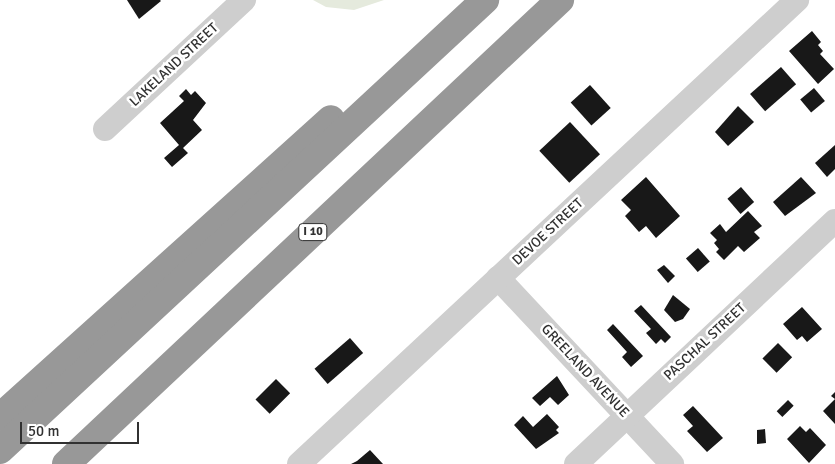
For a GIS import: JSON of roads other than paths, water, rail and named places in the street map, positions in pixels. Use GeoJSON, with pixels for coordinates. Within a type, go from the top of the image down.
{"type":"FeatureCollection","features":[{"type":"Feature","properties":{"kind":"highway","name":"I 10"},"geometry":{"type":"LineString","coordinates":[[66,464],[560,0]]}},
{"type":"Feature","properties":{"kind":"highway"},"geometry":{"type":"LineString","coordinates":[[0,417],[239,198],[424,39],[483,2]]}},
{"type":"Feature","properties":{"kind":"highway"},"geometry":{"type":"LineString","coordinates":[[0,450],[483,2]]}},
{"type":"Feature","properties":{"kind":"street","name":"LAKELAND STREET"},"geometry":{"type":"LineString","coordinates":[[105,129],[243,0]]}},
{"type":"Feature","properties":{"kind":"street","name":"DEVOE STREET"},"geometry":{"type":"LineString","coordinates":[[299,464],[797,0]]}},
{"type":"Feature","properties":{"kind":"street","name":"PASCHAL STREET"},"geometry":{"type":"LineString","coordinates":[[576,464],[835,221]]}},
{"type":"Feature","properties":{"kind":"street","name":"GREELAND AVENUE"},"geometry":{"type":"LineString","coordinates":[[498,278],[672,464]]}}]}
